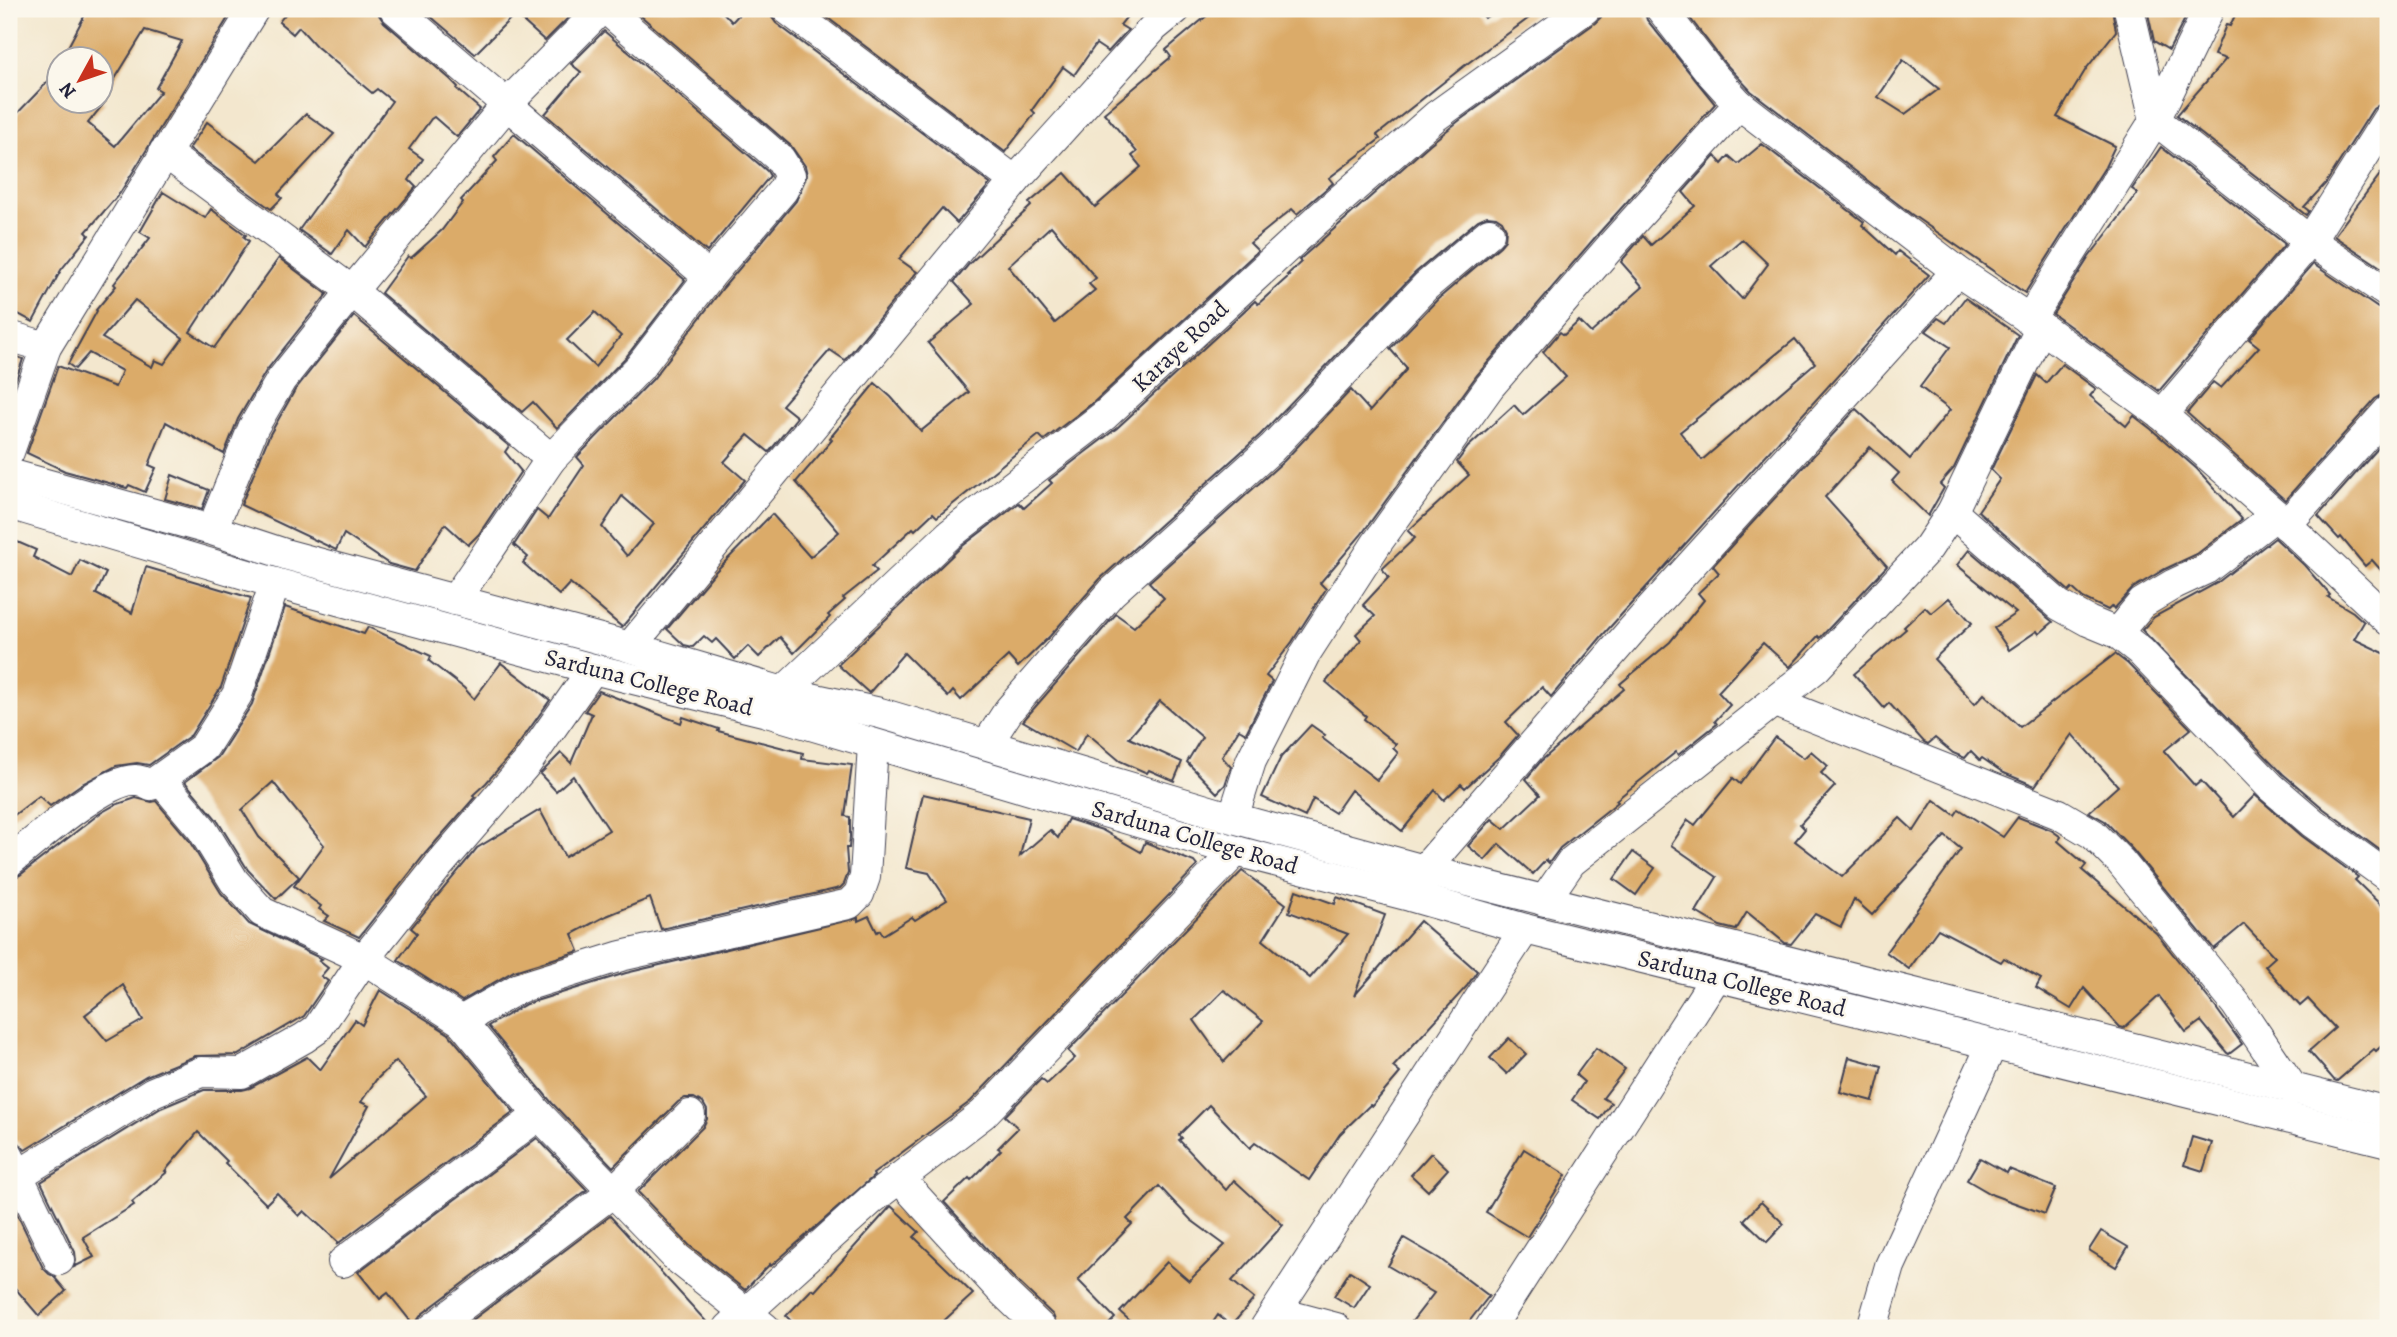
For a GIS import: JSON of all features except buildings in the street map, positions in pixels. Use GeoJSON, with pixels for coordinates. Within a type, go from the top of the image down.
{"type":"FeatureCollection","features":[{"type":"Feature","properties":{"kind":"street"},"geometry":{"type":"LineString","coordinates":[[9,453],[46,347],[254,9]]}},
{"type":"Feature","properties":{"kind":"street"},"geometry":{"type":"LineString","coordinates":[[395,9],[709,277]]}},
{"type":"Feature","properties":{"kind":"street"},"geometry":{"type":"LineString","coordinates":[[212,530],[253,428],[281,380],[508,103],[604,9],[780,159],[790,175],[783,190],[709,277],[639,368],[551,458],[455,600]]}},
{"type":"Feature","properties":{"kind":"street"},"geometry":{"type":"LineString","coordinates":[[787,9],[1015,181]]}},
{"type":"Feature","properties":{"kind":"street","name":"Karaye Road"},"geometry":{"type":"LineString","coordinates":[[775,702],[949,535],[1105,415],[1318,219],[1436,116],[1585,9]]}},
{"type":"Feature","properties":{"kind":"street"},"geometry":{"type":"LineString","coordinates":[[1661,9],[1710,72],[1739,104],[1957,271],[2035,323],[2162,415],[2281,520],[2388,620]]}},
{"type":"Feature","properties":{"kind":"street"},"geometry":{"type":"LineString","coordinates":[[2129,9],[2155,120],[2310,241],[2388,293]]}},
{"type":"Feature","properties":{"kind":"street"},"geometry":{"type":"LineString","coordinates":[[1544,901],[1571,862],[1816,668],[1928,548],[1952,512],[2035,323],[2155,120],[2209,9]]}},
{"type":"Feature","properties":{"kind":"street"},"geometry":{"type":"LineString","coordinates":[[629,648],[1015,181],[1163,15]]}},
{"type":"Feature","properties":{"kind":"street"},"geometry":{"type":"LineString","coordinates":[[1233,818],[1251,761],[1305,654],[1377,543],[1490,386],[1739,104]]}},
{"type":"Feature","properties":{"kind":"street"},"geometry":{"type":"LineString","coordinates":[[2162,415],[2310,241],[2388,118]]}},
{"type":"Feature","properties":{"kind":"street"},"geometry":{"type":"LineString","coordinates":[[164,152],[352,291],[551,458]]}},
{"type":"Feature","properties":{"kind":"street"},"geometry":{"type":"LineString","coordinates":[[987,744],[1009,710],[1112,592],[1272,448],[1426,286],[1489,233]]}},
{"type":"Feature","properties":{"kind":"street"},"geometry":{"type":"LineString","coordinates":[[1424,870],[1632,630],[1957,271]]}},
{"type":"Feature","properties":{"kind":"street"},"geometry":{"type":"LineString","coordinates":[[9,336],[46,347]]}},
{"type":"Feature","properties":{"kind":"street"},"geometry":{"type":"LineString","coordinates":[[2117,634],[2142,603],[2207,569],[2281,520],[2388,411]]}},
{"type":"Feature","properties":{"kind":"street","name":"Sarduna College Road"},"geometry":{"type":"LineString","coordinates":[[9,474],[212,530],[288,555],[629,648],[775,702],[873,744],[1236,851],[1525,929],[2388,1142]]}},
{"type":"Feature","properties":{"kind":"street","name":"Sarduna College Road"},"geometry":{"type":"LineString","coordinates":[[9,504],[275,583],[593,669],[775,702],[880,713],[1233,818],[1424,870],[2388,1112]]}},
{"type":"Feature","properties":{"kind":"street"},"geometry":{"type":"LineString","coordinates":[[1952,512],[2059,606],[2117,634],[2140,651],[2271,787],[2313,823],[2388,877]]}},
{"type":"Feature","properties":{"kind":"street"},"geometry":{"type":"LineString","coordinates":[[9,862],[102,790],[138,779],[151,785],[204,747],[237,695],[275,583]]}},
{"type":"Feature","properties":{"kind":"street"},"geometry":{"type":"LineString","coordinates":[[59,1260],[13,1166],[153,1092],[201,1072],[242,1073],[317,1029],[365,959],[439,865],[527,763],[593,669]]}},
{"type":"Feature","properties":{"kind":"street"},"geometry":{"type":"LineString","coordinates":[[1775,702],[2059,814],[2093,834],[2120,861],[2236,1004],[2294,1090]]}},
{"type":"Feature","properties":{"kind":"street"},"geometry":{"type":"LineString","coordinates":[[461,1021],[519,989],[621,956],[849,904],[859,894],[865,877],[873,744]]}},
{"type":"Feature","properties":{"kind":"street"},"geometry":{"type":"LineString","coordinates":[[1067,801],[1079,772]]}},
{"type":"Feature","properties":{"kind":"street"},"geometry":{"type":"LineString","coordinates":[[160,779],[202,829],[233,881],[262,912],[365,959],[461,1021],[539,1115],[677,1258],[747,1324],[873,1199],[983,1114],[1236,851]]}},
{"type":"Feature","properties":{"kind":"street"},"geometry":{"type":"LineString","coordinates":[[1336,1328],[1270,1320],[1525,929]]}},
{"type":"Feature","properties":{"kind":"street"},"geometry":{"type":"LineString","coordinates":[[1490,1328],[1716,977]]}},
{"type":"Feature","properties":{"kind":"street"},"geometry":{"type":"LineString","coordinates":[[1872,1328],[1890,1266],[1992,1045]]}},
{"type":"Feature","properties":{"kind":"street"},"geometry":{"type":"LineString","coordinates":[[343,1262],[539,1115]]}},
{"type":"Feature","properties":{"kind":"street"},"geometry":{"type":"LineString","coordinates":[[433,1328],[613,1192],[690,1115]]}},
{"type":"Feature","properties":{"kind":"street"},"geometry":{"type":"LineString","coordinates":[[899,1178],[999,1288],[1041,1328]]}}]}
